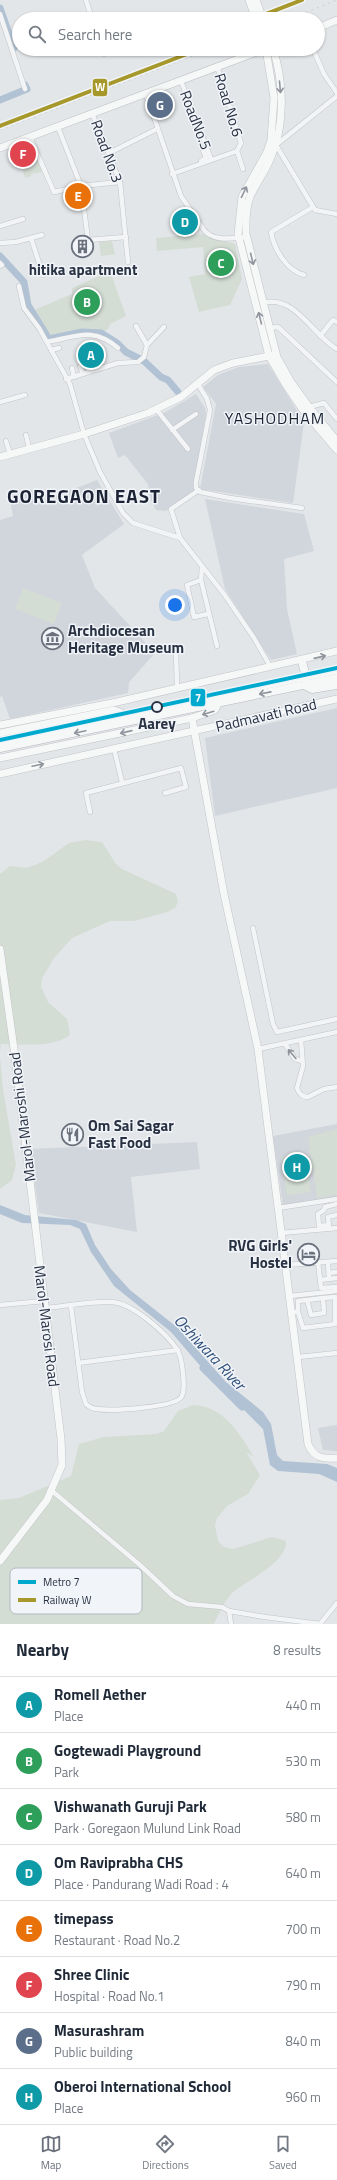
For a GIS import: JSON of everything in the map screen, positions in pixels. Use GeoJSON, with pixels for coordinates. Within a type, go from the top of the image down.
{"type":"FeatureCollection","features":[{"type":"Feature","properties":{"kind":"highway"},"geometry":{"type":"LineString","coordinates":[[302,661],[312,689],[337,685]]}},
{"type":"Feature","properties":{"kind":"highway"},"geometry":{"type":"LineString","coordinates":[[308,680],[316,671],[337,664]]}},
{"type":"Feature","properties":{"kind":"highway"},"geometry":{"type":"LineString","coordinates":[[0,741],[219,702],[308,680],[337,670]]}},
{"type":"Feature","properties":{"kind":"highway"},"geometry":{"type":"LineString","coordinates":[[0,748],[117,721],[128,715],[191,700],[308,680],[337,678]]}},
{"type":"Feature","properties":{"kind":"street"},"geometry":{"type":"LineString","coordinates":[[86,0],[90,12]]}},
{"type":"Feature","properties":{"kind":"street"},"geometry":{"type":"LineString","coordinates":[[249,0],[253,12]]}},
{"type":"Feature","properties":{"kind":"street"},"geometry":{"type":"LineString","coordinates":[[256,0],[260,12]]}},
{"type":"Feature","properties":{"kind":"street"},"geometry":{"type":"LineString","coordinates":[[0,14],[12,46]]}},
{"type":"Feature","properties":{"kind":"street"},"geometry":{"type":"LineString","coordinates":[[325,25],[337,20]]}},
{"type":"Feature","properties":{"kind":"street"},"geometry":{"type":"LineString","coordinates":[[16,56],[25,89]]}},
{"type":"Feature","properties":{"kind":"street"},"geometry":{"type":"LineString","coordinates":[[0,148],[246,56]]}},
{"type":"Feature","properties":{"kind":"street"},"geometry":{"type":"LineString","coordinates":[[266,56],[274,98],[276,145],[314,206],[315,210],[337,214]]}},
{"type":"Feature","properties":{"kind":"street"},"geometry":{"type":"LineString","coordinates":[[274,56],[281,97],[276,129],[267,152],[242,197],[242,236],[265,357],[286,385],[317,421],[337,441]]}},
{"type":"Feature","properties":{"kind":"street"},"geometry":{"type":"LineString","coordinates":[[316,56],[324,74],[337,93]]}},
{"type":"Feature","properties":{"kind":"street","name":"Road No.6"},"geometry":{"type":"LineString","coordinates":[[218,66],[241,143],[237,151]]}},
{"type":"Feature","properties":{"kind":"street","name":"RoadNo.5"},"geometry":{"type":"LineString","coordinates":[[181,80],[205,152],[211,159]]}},
{"type":"Feature","properties":{"kind":"street"},"geometry":{"type":"LineString","coordinates":[[146,94],[172,174],[181,196],[206,234],[220,238],[242,236]]}},
{"type":"Feature","properties":{"kind":"street"},"geometry":{"type":"LineString","coordinates":[[265,357],[269,328],[263,303],[242,236],[250,198],[276,145],[337,96]]}},
{"type":"Feature","properties":{"kind":"street","name":"Road No.3"},"geometry":{"type":"LineString","coordinates":[[92,113],[120,182],[128,262]]}},
{"type":"Feature","properties":{"kind":"street"},"geometry":{"type":"LineString","coordinates":[[58,127],[81,186],[88,240],[126,237]]}},
{"type":"Feature","properties":{"kind":"street"},"geometry":{"type":"LineString","coordinates":[[109,153],[157,129]]}},
{"type":"Feature","properties":{"kind":"street"},"geometry":{"type":"LineString","coordinates":[[30,137],[54,192],[81,186],[120,182]]}},
{"type":"Feature","properties":{"kind":"street"},"geometry":{"type":"LineString","coordinates":[[172,174],[237,151],[243,169]]}},
{"type":"Feature","properties":{"kind":"street"},"geometry":{"type":"LineString","coordinates":[[194,163],[206,159],[205,152]]}},
{"type":"Feature","properties":{"kind":"street"},"geometry":{"type":"LineString","coordinates":[[304,275],[295,273],[284,261],[272,240],[271,232],[314,206]]}},
{"type":"Feature","properties":{"kind":"street"},"geometry":{"type":"LineString","coordinates":[[0,226],[23,219]]}},
{"type":"Feature","properties":{"kind":"street"},"geometry":{"type":"LineString","coordinates":[[0,243],[42,235]]}},
{"type":"Feature","properties":{"kind":"street"},"geometry":{"type":"LineString","coordinates":[[31,238],[43,275]]}},
{"type":"Feature","properties":{"kind":"street"},"geometry":{"type":"LineString","coordinates":[[19,286],[24,308],[39,328],[70,384],[84,434],[100,472],[126,517],[133,523],[148,529],[180,538]]}},
{"type":"Feature","properties":{"kind":"street"},"geometry":{"type":"LineString","coordinates":[[263,303],[273,301],[292,309],[320,336],[337,349]]}},
{"type":"Feature","properties":{"kind":"street"},"geometry":{"type":"LineString","coordinates":[[320,336],[333,320],[337,322]]}},
{"type":"Feature","properties":{"kind":"street"},"geometry":{"type":"LineString","coordinates":[[136,326],[147,345]]}},
{"type":"Feature","properties":{"kind":"street"},"geometry":{"type":"LineString","coordinates":[[66,379],[118,363],[138,362],[143,357],[147,345],[164,327]]}},
{"type":"Feature","properties":{"kind":"street"},"geometry":{"type":"LineString","coordinates":[[269,328],[278,327],[307,356],[337,382]]}},
{"type":"Feature","properties":{"kind":"street"},"geometry":{"type":"LineString","coordinates":[[47,342],[57,338],[94,334],[103,337],[118,348]]}},
{"type":"Feature","properties":{"kind":"street"},"geometry":{"type":"LineString","coordinates":[[51,350],[59,348]]}},
{"type":"Feature","properties":{"kind":"street"},"geometry":{"type":"LineString","coordinates":[[0,456],[84,434],[156,409],[181,397],[212,373],[265,357]]}},
{"type":"Feature","properties":{"kind":"street"},"geometry":{"type":"LineString","coordinates":[[265,357],[291,382],[337,450]]}},
{"type":"Feature","properties":{"kind":"street"},"geometry":{"type":"LineString","coordinates":[[87,364],[89,372]]}},
{"type":"Feature","properties":{"kind":"street"},"geometry":{"type":"LineString","coordinates":[[80,366],[82,374]]}},
{"type":"Feature","properties":{"kind":"street"},"geometry":{"type":"LineString","coordinates":[[72,368],[74,377]]}},
{"type":"Feature","properties":{"kind":"street"},"geometry":{"type":"LineString","coordinates":[[198,384],[207,399],[210,410],[196,482],[199,490]]}},
{"type":"Feature","properties":{"kind":"street"},"geometry":{"type":"LineString","coordinates":[[0,402],[25,395]]}},
{"type":"Feature","properties":{"kind":"street"},"geometry":{"type":"LineString","coordinates":[[309,407],[324,403],[337,419]]}},
{"type":"Feature","properties":{"kind":"street"},"geometry":{"type":"LineString","coordinates":[[156,409],[188,449]]}},
{"type":"Feature","properties":{"kind":"street"},"geometry":{"type":"LineString","coordinates":[[172,430],[196,414]]}},
{"type":"Feature","properties":{"kind":"street"},"geometry":{"type":"LineString","coordinates":[[26,435],[29,448]]}},
{"type":"Feature","properties":{"kind":"street"},"geometry":{"type":"LineString","coordinates":[[6,441],[10,454]]}},
{"type":"Feature","properties":{"kind":"street"},"geometry":{"type":"LineString","coordinates":[[270,666],[254,638],[224,594],[180,538],[171,509],[199,490],[230,498],[302,508]]}},
{"type":"Feature","properties":{"kind":"street"},"geometry":{"type":"LineString","coordinates":[[202,567],[201,580],[208,614],[217,646]]}},
{"type":"Feature","properties":{"kind":"street"},"geometry":{"type":"LineString","coordinates":[[201,580],[187,585],[194,617],[208,614]]}},
{"type":"Feature","properties":{"kind":"street"},"geometry":{"type":"LineString","coordinates":[[0,725],[57,715],[270,666],[302,661],[337,651]]}},
{"type":"Feature","properties":{"kind":"street"},"geometry":{"type":"LineString","coordinates":[[176,652],[177,687]]}},
{"type":"Feature","properties":{"kind":"street","name":"Padmavati Road"},"geometry":{"type":"LineString","coordinates":[[0,774],[195,732],[337,699]]}},
{"type":"Feature","properties":{"kind":"street"},"geometry":{"type":"LineString","coordinates":[[0,758],[192,718],[215,710],[219,702]]}},
{"type":"Feature","properties":{"kind":"street"},"geometry":{"type":"LineString","coordinates":[[0,733],[114,710],[128,715]]}},
{"type":"Feature","properties":{"kind":"street"},"geometry":{"type":"LineString","coordinates":[[192,718],[224,894],[258,1049],[290,1296],[295,1312],[303,1328],[335,1324],[335,1297],[297,1302],[295,1312],[298,1357],[308,1444],[312,1452],[323,1459],[337,1458]]}},
{"type":"Feature","properties":{"kind":"street"},"geometry":{"type":"LineString","coordinates":[[114,749],[122,782]]}},
{"type":"Feature","properties":{"kind":"street"},"geometry":{"type":"LineString","coordinates":[[90,812],[86,792],[181,768],[186,787],[165,793]]}},
{"type":"Feature","properties":{"kind":"street"},"geometry":{"type":"LineString","coordinates":[[253,928],[273,1024],[277,1032],[337,1019]]}},
{"type":"Feature","properties":{"kind":"street","name":"Marol-Maroshi Road"},"geometry":{"type":"LineString","coordinates":[[0,952],[34,1213]]}},
{"type":"Feature","properties":{"kind":"street"},"geometry":{"type":"LineString","coordinates":[[258,1049],[337,1032]]}},
{"type":"Feature","properties":{"kind":"street"},"geometry":{"type":"LineString","coordinates":[[301,1040],[302,1062],[297,1088],[301,1095],[308,1097],[324,1089],[337,1087]]}},
{"type":"Feature","properties":{"kind":"street"},"geometry":{"type":"LineString","coordinates":[[285,1044],[295,1059],[302,1062]]}},
{"type":"Feature","properties":{"kind":"street"},"geometry":{"type":"LineString","coordinates":[[278,1208],[337,1199]]}},
{"type":"Feature","properties":{"kind":"street"},"geometry":{"type":"LineString","coordinates":[[337,1204],[325,1207],[324,1210],[318,1214],[319,1226],[337,1228]]}},
{"type":"Feature","properties":{"kind":"street","name":"Marol-Marosi Road"},"geometry":{"type":"LineString","coordinates":[[0,1561],[47,1500],[62,1465],[61,1439],[34,1213]]}},
{"type":"Feature","properties":{"kind":"street"},"geometry":{"type":"LineString","coordinates":[[329,1227],[328,1217],[337,1215]]}},
{"type":"Feature","properties":{"kind":"street"},"geometry":{"type":"LineString","coordinates":[[282,1233],[329,1227]]}},
{"type":"Feature","properties":{"kind":"street"},"geometry":{"type":"LineString","coordinates":[[304,1263],[301,1250],[311,1247],[317,1263],[322,1289],[337,1287]]}},
{"type":"Feature","properties":{"kind":"street"},"geometry":{"type":"LineString","coordinates":[[286,1265],[337,1262]]}},
{"type":"Feature","properties":{"kind":"street"},"geometry":{"type":"LineString","coordinates":[[317,1263],[328,1264],[337,1262]]}},
{"type":"Feature","properties":{"kind":"street"},"geometry":{"type":"LineString","coordinates":[[328,1264],[329,1279]]}},
{"type":"Feature","properties":{"kind":"street"},"geometry":{"type":"LineString","coordinates":[[329,1273],[337,1272]]}},
{"type":"Feature","properties":{"kind":"street"},"geometry":{"type":"LineString","coordinates":[[320,1280],[337,1278]]}},
{"type":"Feature","properties":{"kind":"street"},"geometry":{"type":"LineString","coordinates":[[290,1296],[337,1291]]}},
{"type":"Feature","properties":{"kind":"street"},"geometry":{"type":"LineString","coordinates":[[307,1300],[311,1315],[324,1313],[323,1298]]}},
{"type":"Feature","properties":{"kind":"street"},"geometry":{"type":"LineString","coordinates":[[0,1305],[71,1306],[112,1302],[124,1305],[158,1327],[178,1350],[183,1372],[182,1397],[178,1401],[149,1407],[91,1408],[84,1399],[71,1306]]}},
{"type":"Feature","properties":{"kind":"street"},"geometry":{"type":"LineString","coordinates":[[78,1363],[178,1350]]}},
{"type":"Feature","properties":{"kind":"street"},"geometry":{"type":"LineString","coordinates":[[298,1357],[337,1353]]}},
{"type":"Feature","properties":{"kind":"street"},"geometry":{"type":"LineString","coordinates":[[51,1490],[140,1565],[173,1596],[188,1604],[222,1607],[229,1610],[320,1624],[337,1603]]}},
{"type":"Feature","properties":{"kind":"street"},"geometry":{"type":"LineString","coordinates":[[229,1610],[231,1624]]}},
{"type":"Feature","properties":{"kind":"shaded area"},"geometry":{"type":"Polygon","coordinates":[[[37,159],[42,172],[31,174],[31,176],[25,178],[21,166],[37,159]]]}},
{"type":"Feature","properties":{"kind":"shaded area"},"geometry":{"type":"Polygon","coordinates":[[[203,234],[235,244],[242,279],[230,305],[199,312],[189,277],[205,274],[203,247],[157,251],[156,238],[203,234]]]}},
{"type":"Feature","properties":{"kind":"shaded area"},"geometry":{"type":"Polygon","coordinates":[[[112,241],[115,254],[101,256],[99,242],[112,241]]]}},
{"type":"Feature","properties":{"kind":"shaded area"},"geometry":{"type":"Polygon","coordinates":[[[110,271],[126,316],[110,324],[109,328],[104,332],[84,330],[49,338],[34,310],[72,294],[72,288],[110,271]]]}},
{"type":"Feature","properties":{"kind":"shaded area"},"geometry":{"type":"Polygon","coordinates":[[[268,364],[304,422],[293,503],[200,489],[216,404],[203,387],[218,375],[239,367],[268,364]]]}},
{"type":"Feature","properties":{"kind":"shaded area"},"geometry":{"type":"Polygon","coordinates":[[[196,394],[205,408],[206,415],[194,491],[169,507],[167,511],[156,510],[151,500],[148,484],[125,455],[118,458],[109,433],[166,412],[196,394]]]}},
{"type":"Feature","properties":{"kind":"shaded area"},"geometry":{"type":"Polygon","coordinates":[[[97,480],[124,524],[82,555],[95,588],[155,653],[129,682],[128,693],[10,719],[2,696],[0,697],[0,520],[13,516],[9,495],[32,490],[35,504],[97,480]]]}},
{"type":"Feature","properties":{"kind":"shaded area"},"geometry":{"type":"Polygon","coordinates":[[[205,499],[304,514],[314,551],[284,559],[287,609],[297,654],[271,660],[225,589],[205,499]]]}},
{"type":"Feature","properties":{"kind":"shaded area"},"geometry":{"type":"Polygon","coordinates":[[[23,588],[62,603],[54,624],[15,609],[23,588]]]}},
{"type":"Feature","properties":{"kind":"shaded area"},"geometry":{"type":"Polygon","coordinates":[[[337,708],[337,788],[215,816],[205,738],[337,708]]]}},
{"type":"Feature","properties":{"kind":"shaded area"},"geometry":{"type":"Polygon","coordinates":[[[86,840],[102,842],[116,864],[122,869],[176,894],[178,902],[175,908],[167,912],[134,921],[110,921],[72,938],[54,958],[42,978],[41,987],[48,1002],[67,1019],[70,1035],[55,1042],[46,1044],[1,1044],[0,1051],[0,874],[10,866],[27,868],[35,865],[44,861],[69,843],[86,840]]]}},
{"type":"Feature","properties":{"kind":"shaded area"},"geometry":{"type":"Polygon","coordinates":[[[0,1056],[3,1090],[16,1165],[12,1180],[0,1189],[0,1056]]]}},
{"type":"Feature","properties":{"kind":"shaded area"},"geometry":{"type":"Polygon","coordinates":[[[337,1124],[337,1197],[283,1206],[273,1136],[337,1124]]]}},
{"type":"Feature","properties":{"kind":"shaded area"},"geometry":{"type":"Polygon","coordinates":[[[337,1129],[337,1195],[317,1198],[308,1137],[337,1129]]]}},
{"type":"Feature","properties":{"kind":"shaded area"},"geometry":{"type":"Polygon","coordinates":[[[197,1142],[200,1169],[131,1177],[137,1232],[39,1213],[30,1149],[197,1142]]]}},
{"type":"Feature","properties":{"kind":"shaded area"},"geometry":{"type":"Polygon","coordinates":[[[304,1154],[311,1192],[287,1196],[281,1157],[304,1154]]]}},
{"type":"Feature","properties":{"kind":"shaded area"},"geometry":{"type":"Polygon","coordinates":[[[193,1405],[214,1410],[222,1416],[243,1439],[254,1457],[246,1452],[260,1475],[248,1494],[227,1506],[217,1518],[215,1525],[218,1541],[224,1547],[233,1549],[272,1537],[286,1541],[285,1549],[280,1556],[266,1570],[230,1595],[214,1624],[0,1624],[0,1500],[19,1498],[71,1476],[79,1444],[104,1437],[156,1434],[164,1431],[178,1411],[193,1405]]]}},
{"type":"Feature","properties":{"kind":"shaded area"},"geometry":{"type":"Polygon","coordinates":[[[337,1425],[337,1451],[323,1450],[318,1428],[337,1425]]]}},
{"type":"Feature","properties":{"kind":"water"},"geometry":{"type":"Polygon","coordinates":[[[0,1205],[25,1215],[76,1220],[86,1224],[95,1245],[111,1269],[130,1290],[178,1328],[226,1382],[263,1412],[271,1424],[277,1455],[283,1461],[327,1464],[337,1468],[337,1482],[319,1474],[278,1471],[270,1465],[263,1429],[202,1368],[171,1332],[114,1286],[91,1252],[80,1229],[70,1225],[22,1223],[0,1214],[0,1205]]]}},
{"type":"Feature","properties":{"kind":"waterway"},"geometry":{"type":"LineString","coordinates":[[0,8],[12,42]]}},
{"type":"Feature","properties":{"kind":"waterway"},"geometry":{"type":"LineString","coordinates":[[0,100],[27,89],[25,85]]}},
{"type":"Feature","properties":{"kind":"waterway"},"geometry":{"type":"LineString","coordinates":[[0,256],[24,282],[28,305],[49,339],[82,332],[101,333],[117,343],[126,352],[144,361],[161,377],[168,380],[178,392]]}},
{"type":"Feature","properties":{"kind":"waterway","name":"Oshiwara River"},"geometry":{"type":"LineString","coordinates":[[203,1368],[242,1407]]}},
{"type":"Feature","properties":{"kind":"railway"},"geometry":{"type":"LineString","coordinates":[[307,12],[337,0]]}},
{"type":"Feature","properties":{"kind":"railway"},"geometry":{"type":"LineString","coordinates":[[0,130],[193,56]]}},
{"type":"Feature","properties":{"kind":"metro line","name":"7"},"geometry":{"type":"LineString","coordinates":[[0,740],[337,668]]}},
{"type":"Feature","properties":{"kind":"rail line","name":"W"},"geometry":{"type":"LineString","coordinates":[[271,12],[302,0]]}},
{"type":"Feature","properties":{"kind":"rail line","name":"W"},"geometry":{"type":"LineString","coordinates":[[0,126],[182,56]]}},
{"type":"Feature","properties":{"kind":"place","name":"Masurashram"},"geometry":{"type":"Point","coordinates":[160,105]}},
{"type":"Feature","properties":{"kind":"place","name":"Shree Clinic"},"geometry":{"type":"Point","coordinates":[23,154]}},
{"type":"Feature","properties":{"kind":"place","name":"timepass"},"geometry":{"type":"Point","coordinates":[78,196]}},
{"type":"Feature","properties":{"kind":"place","name":"Om Raviprabha CHS"},"geometry":{"type":"Point","coordinates":[185,222]}},
{"type":"Feature","properties":{"kind":"place","name":"hitika apartment"},"geometry":{"type":"Point","coordinates":[83,246]}},
{"type":"Feature","properties":{"kind":"place","name":"Vishwanath Guruji Park"},"geometry":{"type":"Point","coordinates":[221,263]}},
{"type":"Feature","properties":{"kind":"place","name":"Gogtewadi Playground"},"geometry":{"type":"Point","coordinates":[87,302]}},
{"type":"Feature","properties":{"kind":"place","name":"Romell Aether"},"geometry":{"type":"Point","coordinates":[91,355]}},
{"type":"Feature","properties":{"kind":"place","name":"Archdiocesan Heritage Museum"},"geometry":{"type":"Point","coordinates":[52,639]}},
{"type":"Feature","properties":{"kind":"place","name":"Aarey"},"geometry":{"type":"Point","coordinates":[157,707]}},
{"type":"Feature","properties":{"kind":"place","name":"Om Sai Sagar Fast Food"},"geometry":{"type":"Point","coordinates":[72,1134]}},
{"type":"Feature","properties":{"kind":"place","name":"Oberoi International School"},"geometry":{"type":"Point","coordinates":[297,1167]}},
{"type":"Feature","properties":{"kind":"place","name":"RVG Girls' Hostel"},"geometry":{"type":"Point","coordinates":[308,1254]}},
{"type":"Feature","properties":{"kind":"district","name":"YASHODHAM"},"geometry":{"type":"Point","coordinates":[275,418]}},
{"type":"Feature","properties":{"kind":"district","name":"GOREGAON EAST"},"geometry":{"type":"Point","coordinates":[84,495]}}]}
